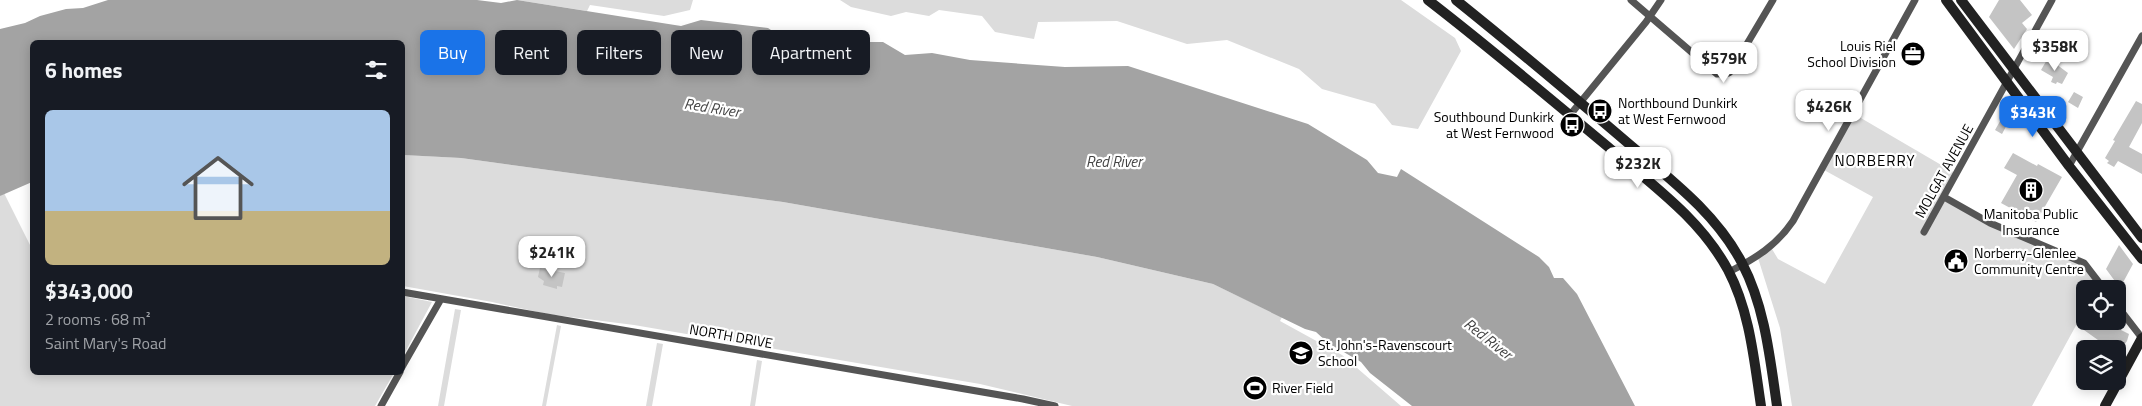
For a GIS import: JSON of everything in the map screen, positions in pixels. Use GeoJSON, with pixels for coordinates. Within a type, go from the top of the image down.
{"type":"FeatureCollection","features":[{"type":"Feature","properties":{"kind":"main road"},"geometry":{"type":"LineString","coordinates":[[1428,0],[1570,115],[1699,227],[1729,272],[1743,306],[1761,406]]}},
{"type":"Feature","properties":{"kind":"main road"},"geometry":{"type":"LineString","coordinates":[[1456,0],[1580,102],[1690,196],[1712,218],[1743,264],[1758,301],[1765,330],[1777,406]]}},
{"type":"Feature","properties":{"kind":"main road"},"geometry":{"type":"LineString","coordinates":[[1946,0],[2069,166],[2142,259]]}},
{"type":"Feature","properties":{"kind":"main road"},"geometry":{"type":"LineString","coordinates":[[1962,0],[2142,237]]}},
{"type":"Feature","properties":{"kind":"main road"},"geometry":{"type":"LineString","coordinates":[[2105,406],[2142,338]]}},
{"type":"Feature","properties":{"kind":"street"},"geometry":{"type":"LineString","coordinates":[[1631,0],[1717,74],[1729,73],[1739,64],[1744,49],[1773,0]]}},
{"type":"Feature","properties":{"kind":"street"},"geometry":{"type":"LineString","coordinates":[[1570,115],[1651,16],[1661,0]]}},
{"type":"Feature","properties":{"kind":"street"},"geometry":{"type":"LineString","coordinates":[[1729,272],[1768,249],[1782,237],[1793,221],[1914,0]]}},
{"type":"Feature","properties":{"kind":"street","name":"MOLGAT AVENUE"},"geometry":{"type":"LineString","coordinates":[[1924,232],[2008,83],[2052,0]]}},
{"type":"Feature","properties":{"kind":"street"},"geometry":{"type":"LineString","coordinates":[[2069,166],[2142,36]]}},
{"type":"Feature","properties":{"kind":"street"},"geometry":{"type":"LineString","coordinates":[[1944,197],[1990,223],[2084,263],[2097,280]]}},
{"type":"Feature","properties":{"kind":"street"},"geometry":{"type":"LineString","coordinates":[[2134,249],[2142,237]]}},
{"type":"Feature","properties":{"kind":"street","name":"NORTH DRIVE"},"geometry":{"type":"LineString","coordinates":[[405,293],[973,390],[1055,406]]}},
{"type":"Feature","properties":{"kind":"street"},"geometry":{"type":"LineString","coordinates":[[405,362],[441,299]]}},
{"type":"Feature","properties":{"kind":"street"},"geometry":{"type":"LineString","coordinates":[[2126,317],[2142,338]]}},
{"type":"Feature","properties":{"kind":"street"},"geometry":{"type":"LineString","coordinates":[[381,406],[398,375]]}},
{"type":"Feature","properties":{"kind":"shaded area"},"geometry":{"type":"Polygon","coordinates":[[[517,0],[693,0],[690,10],[664,16],[590,5],[587,11],[517,0]]]}},
{"type":"Feature","properties":{"kind":"shaded area"},"geometry":{"type":"Polygon","coordinates":[[[840,0],[1401,0],[1455,38],[1461,51],[1418,129],[1392,125],[1375,104],[1322,89],[1299,69],[1227,40],[1187,44],[1117,21],[1038,22],[1034,39],[995,32],[982,16],[939,10],[929,16],[906,12],[891,16],[851,7],[840,0]]]}},
{"type":"Feature","properties":{"kind":"shaded area","name":"Norberry-Glenlee Community Centre"},"geometry":{"type":"Polygon","coordinates":[[[1854,114],[1955,173],[1942,197],[2082,264],[2094,280],[2076,280],[2076,325],[2032,406],[1792,406],[1780,328],[1758,258],[1772,249],[1778,259],[1825,284],[1873,197],[1824,170],[1854,114]]]}},
{"type":"Feature","properties":{"kind":"shaded area"},"geometry":{"type":"Polygon","coordinates":[[[405,155],[461,158],[783,202],[1097,257],[1213,284],[1282,317],[1280,321],[1342,355],[1401,406],[1072,406],[980,384],[634,325],[547,314],[405,286],[405,155]]]}},
{"type":"Feature","properties":{"kind":"shaded area"},"geometry":{"type":"Polygon","coordinates":[[[4,193],[30,245],[30,375],[393,375],[375,406],[0,406],[0,196],[4,193]]]}},
{"type":"Feature","properties":{"kind":"shaded area"},"geometry":{"type":"Polygon","coordinates":[[[405,297],[432,302],[405,352],[405,297]]]}},
{"type":"Feature","properties":{"kind":"shaded area"},"geometry":{"type":"Polygon","coordinates":[[[455,309],[461,310],[444,406],[438,406],[455,309]]]}},
{"type":"Feature","properties":{"kind":"shaded area"},"geometry":{"type":"Polygon","coordinates":[[[557,325],[561,326],[546,406],[542,406],[557,325]]]}},
{"type":"Feature","properties":{"kind":"shaded area"},"geometry":{"type":"Polygon","coordinates":[[[657,343],[663,344],[652,406],[646,406],[657,343]]]}},
{"type":"Feature","properties":{"kind":"shaded area"},"geometry":{"type":"Polygon","coordinates":[[[757,360],[762,361],[755,406],[750,406],[757,360]]]}},
{"type":"Feature","properties":{"kind":"water","name":"Red River"},"geometry":{"type":"Polygon","coordinates":[[[108,0],[477,0],[501,3],[517,0],[681,26],[701,20],[768,28],[771,30],[752,30],[752,75],[870,75],[870,42],[883,42],[905,55],[932,53],[970,60],[1065,67],[1128,66],[1308,124],[1367,160],[1378,173],[1397,177],[1401,169],[1539,257],[1549,267],[1554,278],[1563,278],[1577,294],[1635,406],[1412,406],[1370,373],[1361,362],[1328,343],[1316,332],[1305,329],[1213,284],[1097,257],[783,202],[461,158],[405,155],[405,40],[30,40],[30,183],[0,196],[0,29],[25,23],[40,16],[66,9],[83,8],[108,0]]]}},
{"type":"Feature","properties":{"kind":"building"},"geometry":{"type":"Polygon","coordinates":[[[1999,0],[2020,0],[2032,15],[2022,23],[2027,29],[2014,49],[1989,17],[1999,0]]]}},
{"type":"Feature","properties":{"kind":"building"},"geometry":{"type":"Polygon","coordinates":[[[2048,58],[2068,73],[2062,84],[2051,82],[2053,77],[2041,70],[2048,58]]]}},
{"type":"Feature","properties":{"kind":"building"},"geometry":{"type":"Polygon","coordinates":[[[2074,92],[2083,97],[2078,108],[2068,102],[2074,92]]]}},
{"type":"Feature","properties":{"kind":"building"},"geometry":{"type":"Polygon","coordinates":[[[2136,101],[2142,104],[2142,123],[2129,147],[2142,154],[2142,174],[2118,161],[2114,167],[2107,163],[2109,161],[2105,158],[2115,141],[2113,140],[2136,101]]]}},
{"type":"Feature","properties":{"kind":"building"},"geometry":{"type":"Polygon","coordinates":[[[2003,116],[2010,119],[2002,134],[1995,130],[2003,116]]]}},
{"type":"Feature","properties":{"kind":"building","name":"Manitoba Public Insurance"},"geometry":{"type":"Polygon","coordinates":[[[2013,153],[2062,177],[2036,222],[2001,203],[2017,175],[2004,168],[2013,153]]]}},
{"type":"Feature","properties":{"kind":"building"},"geometry":{"type":"Polygon","coordinates":[[[2119,245],[2133,264],[2124,280],[2114,280],[2106,269],[2119,245]]]}},
{"type":"Feature","properties":{"kind":"building"},"geometry":{"type":"Polygon","coordinates":[[[540,268],[565,273],[562,287],[557,286],[557,289],[543,285],[544,281],[538,277],[540,268]]]}},
{"type":"Feature","properties":{"kind":"building"},"geometry":{"type":"Polygon","coordinates":[[[2084,330],[2121,330],[2129,334],[2126,342],[2126,340],[2098,340],[2084,330]]]}},
{"type":"Feature","properties":{"kind":"place","name":"Louis Riel School Division"},"geometry":{"type":"Point","coordinates":[1913,54]}},
{"type":"Feature","properties":{"kind":"place","name":"Northbound Dunkirk at West Fernwood"},"geometry":{"type":"Point","coordinates":[1600,111]}},
{"type":"Feature","properties":{"kind":"place","name":"Southbound Dunkirk at West Fernwood"},"geometry":{"type":"Point","coordinates":[1572,125]}},
{"type":"Feature","properties":{"kind":"place","name":"Manitoba Public Insurance"},"geometry":{"type":"Point","coordinates":[2031,190]}},
{"type":"Feature","properties":{"kind":"place","name":"Norberry-Glenlee Community Centre"},"geometry":{"type":"Point","coordinates":[1956,261]}},
{"type":"Feature","properties":{"kind":"place","name":"St. John's-Ravenscourt School"},"geometry":{"type":"Point","coordinates":[1301,353]}},
{"type":"Feature","properties":{"kind":"place","name":"River Field"},"geometry":{"type":"Point","coordinates":[1255,388]}},
{"type":"Feature","properties":{"kind":"district","name":"NORBERRY"},"geometry":{"type":"Point","coordinates":[1875,161]}}]}
